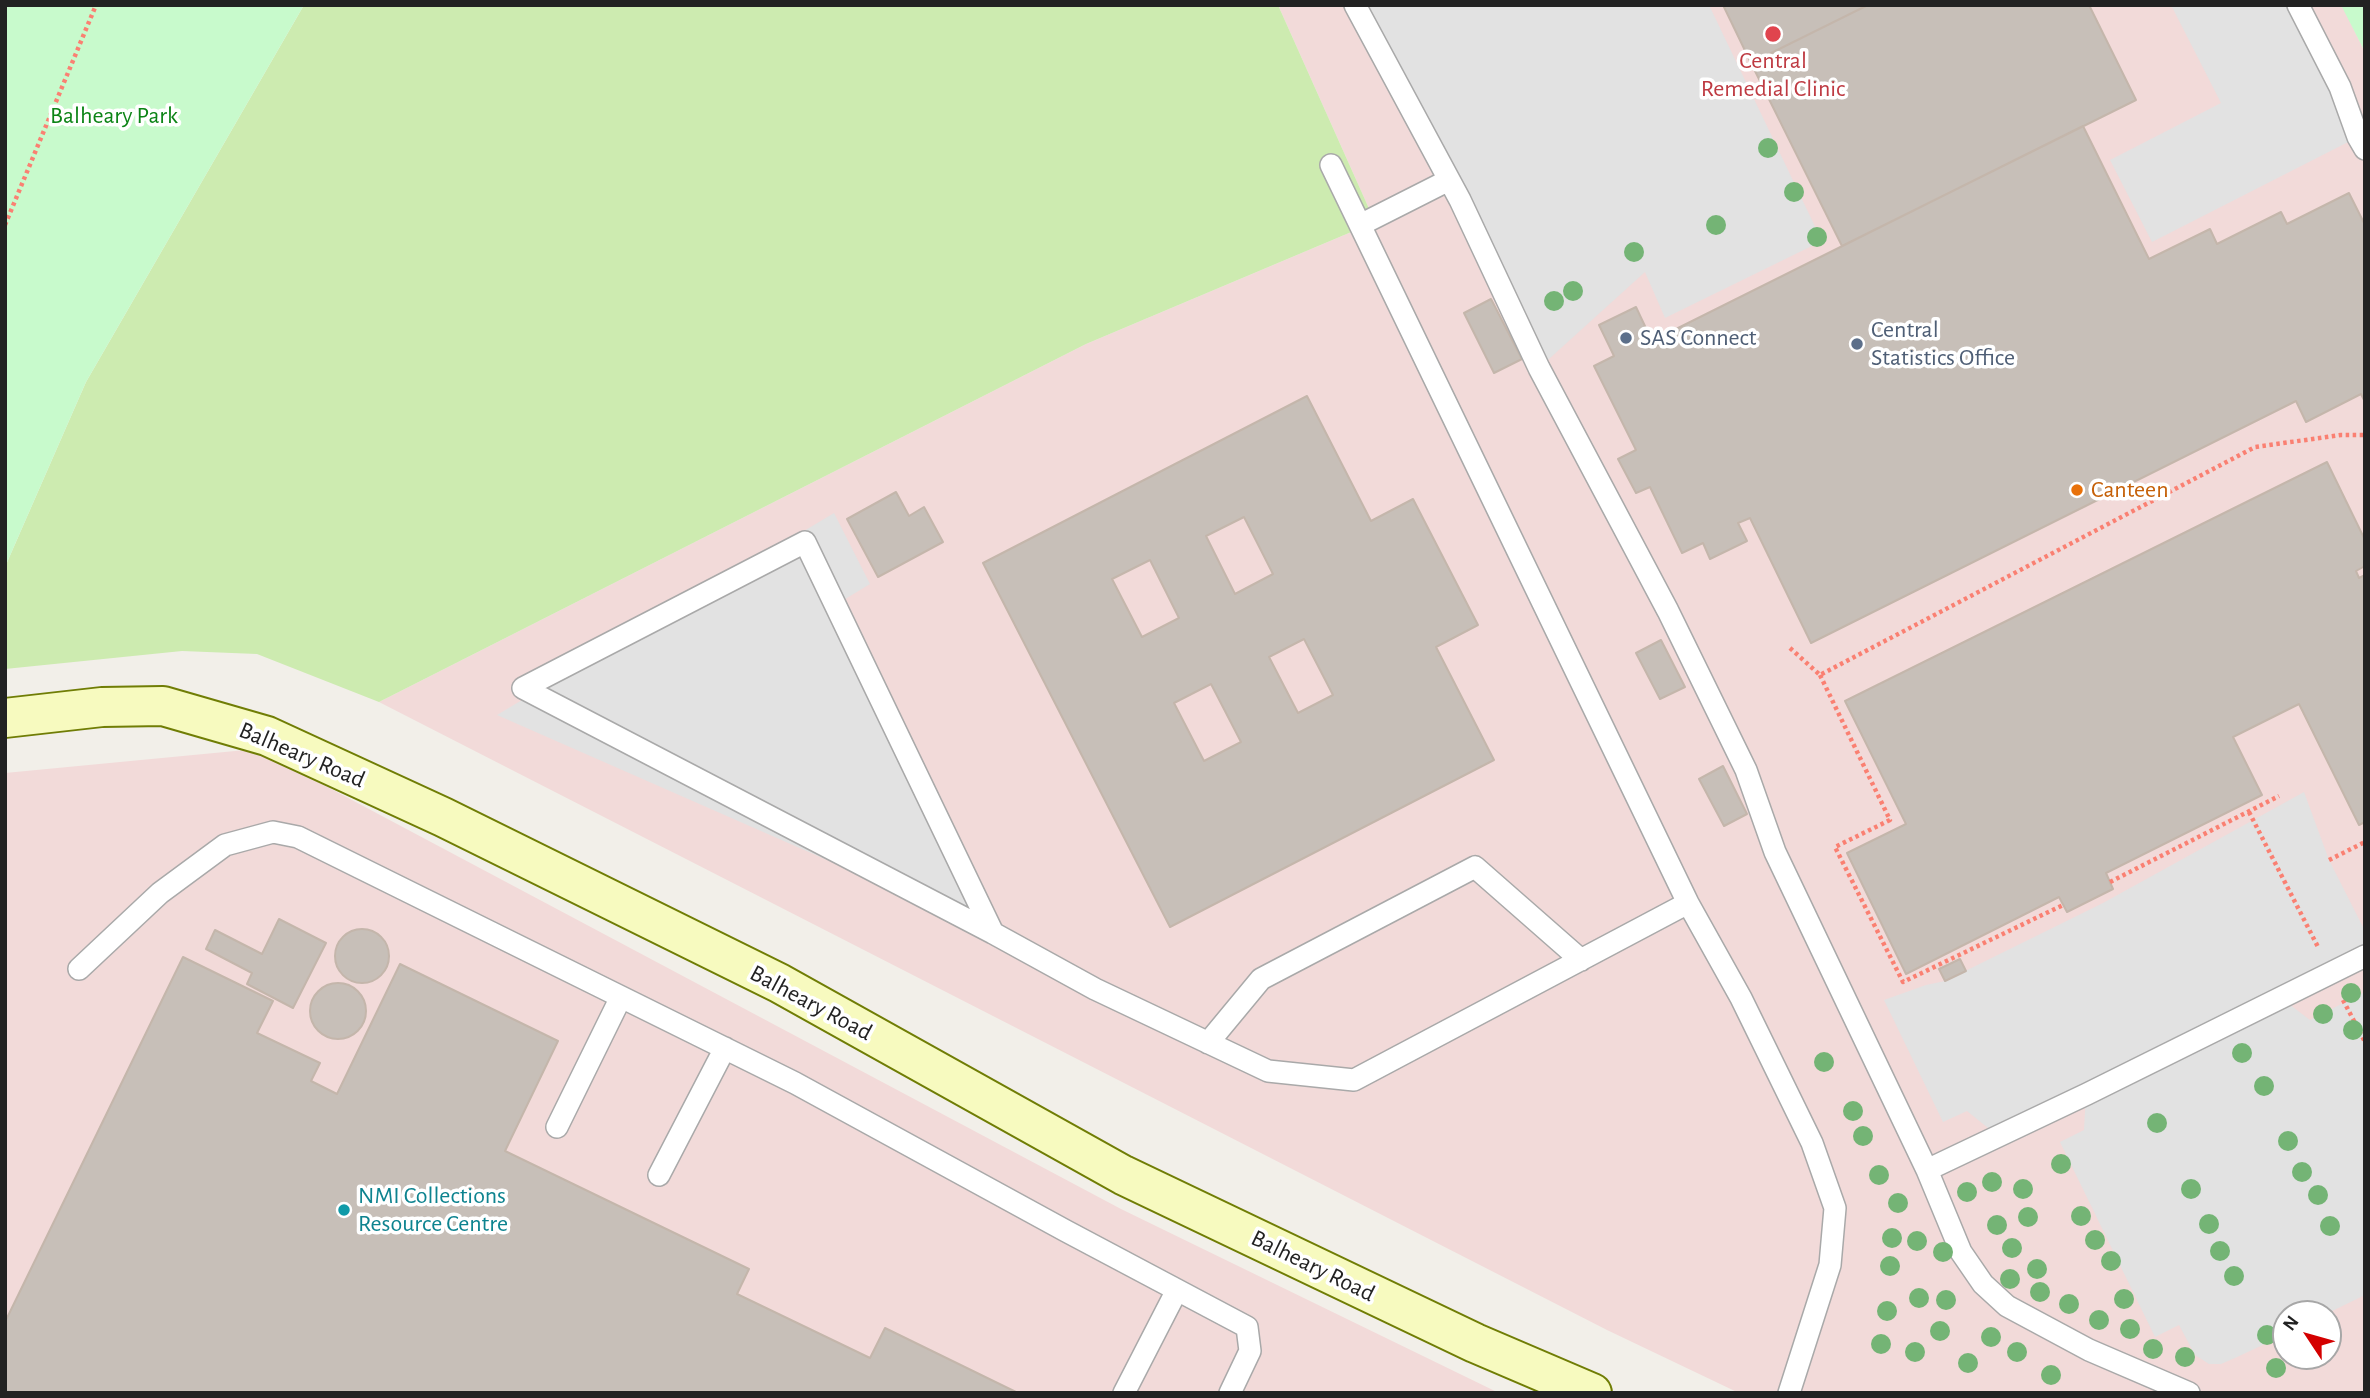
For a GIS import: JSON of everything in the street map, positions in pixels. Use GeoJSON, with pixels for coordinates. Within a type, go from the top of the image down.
{"type":"FeatureCollection","features":[{"type":"Feature","properties":{"kind":"street","name":"Balheary Road"},"geometry":{"type":"LineString","coordinates":[[5,718],[102,707],[163,706],[267,736],[443,817],[779,983],[1123,1175],[1475,1343],[1592,1393]]}},
{"type":"Feature","properties":{"kind":"lane"},"geometry":{"type":"LineString","coordinates":[[1355,5],[1449,180],[1539,368],[1668,611],[1746,770],[1775,852],[1927,1170],[1961,1252],[1983,1284],[2007,1306],[2089,1350],[2189,1393]]}},
{"type":"Feature","properties":{"kind":"lane"},"geometry":{"type":"LineString","coordinates":[[2298,5],[2340,87],[2365,149]]}},
{"type":"Feature","properties":{"kind":"lane"},"geometry":{"type":"LineString","coordinates":[[1331,165],[1688,903],[1741,998],[1812,1143],[1835,1208],[1830,1265],[1788,1393]]}},
{"type":"Feature","properties":{"kind":"lane"},"geometry":{"type":"LineString","coordinates":[[1360,225],[1449,180]]}},
{"type":"Feature","properties":{"kind":"lane"},"geometry":{"type":"LineString","coordinates":[[993,933],[806,542],[523,688],[1095,989],[1268,1071],[1354,1080],[1688,903]]}},
{"type":"Feature","properties":{"kind":"lane"},"geometry":{"type":"LineString","coordinates":[[79,970],[160,893],[225,845],[273,832],[298,837],[795,1083],[1247,1327],[1250,1351],[1230,1393]]}},
{"type":"Feature","properties":{"kind":"lane"},"geometry":{"type":"LineString","coordinates":[[1208,1043],[1261,979],[1475,867],[1581,960]]}},
{"type":"Feature","properties":{"kind":"lane"},"geometry":{"type":"LineString","coordinates":[[1927,1170],[2365,956]]}},
{"type":"Feature","properties":{"kind":"lane"},"geometry":{"type":"LineString","coordinates":[[557,1127],[621,997]]}},
{"type":"Feature","properties":{"kind":"lane"},"geometry":{"type":"LineString","coordinates":[[659,1175],[725,1048]]}},
{"type":"Feature","properties":{"kind":"lane"},"geometry":{"type":"LineString","coordinates":[[1124,1393],[1177,1290]]}},
{"type":"Feature","properties":{"kind":"path"},"geometry":{"type":"LineString","coordinates":[[5,225],[96,5]]}},
{"type":"Feature","properties":{"kind":"path"},"geometry":{"type":"LineString","coordinates":[[1820,675],[2255,447],[2341,435],[2365,435]]}},
{"type":"Feature","properties":{"kind":"path"},"geometry":{"type":"LineString","coordinates":[[1790,648],[1820,675],[1890,820],[1835,847],[1903,982],[2063,905]]}},
{"type":"Feature","properties":{"kind":"path"},"geometry":{"type":"LineString","coordinates":[[2109,882],[2279,796]]}},
{"type":"Feature","properties":{"kind":"path"},"geometry":{"type":"LineString","coordinates":[[2249,811],[2323,958]]}},
{"type":"Feature","properties":{"kind":"path"},"geometry":{"type":"LineString","coordinates":[[2329,860],[2365,842]]}},
{"type":"Feature","properties":{"kind":"path"},"geometry":{"type":"LineString","coordinates":[[2338,989],[2365,1042]]}},
{"type":"Feature","properties":{"kind":"shaded area"},"geometry":{"type":"Polygon","coordinates":[[[1278,5],[2342,5],[2365,52],[2365,1393],[1739,1393],[1607,1330],[379,702],[1086,344],[1375,222],[1278,5]]]}},
{"type":"Feature","properties":{"kind":"shaded area"},"geometry":{"type":"Polygon","coordinates":[[[1355,5],[1709,5],[1822,241],[1665,318],[1645,272],[1539,368],[1355,5]]]}},
{"type":"Feature","properties":{"kind":"shaded area"},"geometry":{"type":"Polygon","coordinates":[[[2171,5],[2291,5],[2358,137],[2152,242],[2110,160],[2221,103],[2171,5]]]}},
{"type":"Feature","properties":{"kind":"shaded area"},"geometry":{"type":"Polygon","coordinates":[[[834,513],[870,584],[842,601],[993,933],[497,715],[834,513]]]}},
{"type":"Feature","properties":{"kind":"shaded area"},"geometry":{"type":"Polygon","coordinates":[[[256,749],[1121,1209],[1499,1393],[5,1393],[5,773],[256,749]]]}},
{"type":"Feature","properties":{"kind":"shaded area"},"geometry":{"type":"Polygon","coordinates":[[[2304,792],[2329,860],[2365,931],[2365,956],[2281,998],[2310,1020],[2365,992],[2365,1295],[2342,1306],[2342,1300],[2272,1300],[2272,1340],[2221,1364],[2209,1364],[2195,1355],[2179,1325],[2155,1337],[2060,1142],[2084,1130],[2086,1094],[1998,1136],[1967,1111],[1943,1122],[1884,1000],[1945,981],[2103,903],[2304,792]]]}},
{"type":"Feature","properties":{"kind":"green space","name":"Balheary Park"},"geometry":{"type":"Polygon","coordinates":[[[5,5],[304,5],[86,382],[5,567],[5,5]]]}},
{"type":"Feature","properties":{"kind":"green space"},"geometry":{"type":"Polygon","coordinates":[[[304,5],[1278,5],[1375,222],[1086,344],[379,702],[257,654],[182,651],[5,669],[5,567],[86,382],[304,5]]]}},
{"type":"Feature","properties":{"kind":"green space"},"geometry":{"type":"Polygon","coordinates":[[[2365,5],[2365,52],[2342,7],[2365,5]]]}},
{"type":"Feature","properties":{"kind":"building","name":"Central Remedial Clinic"},"geometry":{"type":"Polygon","coordinates":[[[1723,5],[1868,5],[1751,63],[1723,5]]]}},
{"type":"Feature","properties":{"kind":"building"},"geometry":{"type":"Polygon","coordinates":[[[1868,5],[2089,5],[2136,100],[1842,246],[1751,63],[1868,5]]]}},
{"type":"Feature","properties":{"kind":"building"},"geometry":{"type":"Polygon","coordinates":[[[2083,126],[2149,259],[2210,229],[2217,244],[2281,212],[2287,224],[2349,193],[2365,225],[2365,402],[2361,394],[2306,422],[2296,401],[1811,643],[1750,518],[1738,523],[1747,541],[1710,559],[1703,543],[1682,553],[1650,487],[1636,493],[1618,459],[1636,450],[1594,366],[1614,356],[1599,325],[1636,307],[1652,341],[2083,126]]]}},
{"type":"Feature","properties":{"kind":"building"},"geometry":{"type":"Polygon","coordinates":[[[1491,299],[1522,359],[1494,373],[1464,313],[1491,299]]]}},
{"type":"Feature","properties":{"kind":"building"},"geometry":{"type":"Polygon","coordinates":[[[1307,396],[1371,521],[1413,499],[1478,625],[1436,647],[1494,760],[1170,927],[983,563],[1307,396]],[[1244,517],[1206,536],[1235,594],[1273,574],[1244,517]],[[1150,560],[1112,579],[1142,637],[1179,618],[1150,560]],[[1304,639],[1269,657],[1298,713],[1333,695],[1304,639]],[[1211,684],[1174,703],[1204,761],[1241,742],[1211,684]]]}},
{"type":"Feature","properties":{"kind":"building"},"geometry":{"type":"Polygon","coordinates":[[[2327,462],[2365,540],[2365,566],[2356,571],[2359,578],[2365,575],[2365,822],[2359,825],[2299,704],[2233,737],[2262,795],[2106,873],[2113,889],[2067,912],[2059,897],[1906,974],[1847,853],[1906,824],[1845,701],[2327,462]]]}},
{"type":"Feature","properties":{"kind":"building"},"geometry":{"type":"Polygon","coordinates":[[[896,492],[909,516],[924,507],[943,542],[878,577],[847,519],[896,492]]]}},
{"type":"Feature","properties":{"kind":"building"},"geometry":{"type":"Polygon","coordinates":[[[1661,640],[1685,687],[1660,699],[1636,653],[1661,640]]]}},
{"type":"Feature","properties":{"kind":"building"},"geometry":{"type":"Polygon","coordinates":[[[1723,766],[1747,814],[1724,826],[1699,779],[1723,766]]]}},
{"type":"Feature","properties":{"kind":"building"},"geometry":{"type":"Polygon","coordinates":[[[279,919],[326,943],[293,1008],[247,984],[252,973],[206,949],[215,930],[262,954],[279,919]]]}},
{"type":"Feature","properties":{"kind":"building"},"geometry":{"type":"Polygon","coordinates":[[[362,929],[381,937],[389,956],[381,975],[362,983],[343,975],[335,956],[343,937],[362,929]]]}},
{"type":"Feature","properties":{"kind":"building","name":"NMI Collections Resource Centre"},"geometry":{"type":"Polygon","coordinates":[[[183,957],[273,1001],[257,1033],[320,1063],[311,1081],[337,1094],[400,964],[558,1041],[505,1151],[749,1269],[737,1294],[870,1358],[885,1328],[1018,1393],[5,1393],[5,1322],[183,957]]]}},
{"type":"Feature","properties":{"kind":"building"},"geometry":{"type":"Polygon","coordinates":[[[1960,959],[1966,971],[1945,981],[1939,969],[1960,959]]]}},
{"type":"Feature","properties":{"kind":"building"},"geometry":{"type":"Polygon","coordinates":[[[338,983],[349,985],[358,991],[364,1000],[364,1022],[358,1031],[349,1037],[338,1039],[327,1037],[318,1031],[312,1022],[310,1011],[312,1000],[318,991],[327,985],[338,983]]]}},
{"type":"Feature","properties":{"kind":"place","name":"Central Remedial Clinic"},"geometry":{"type":"Point","coordinates":[1773,34]}},
{"type":"Feature","properties":{"kind":"place","name":"SAS Connect"},"geometry":{"type":"Point","coordinates":[1626,338]}},
{"type":"Feature","properties":{"kind":"place","name":"Central Statistics Office"},"geometry":{"type":"Point","coordinates":[1857,344]}},
{"type":"Feature","properties":{"kind":"place","name":"Canteen"},"geometry":{"type":"Point","coordinates":[2077,490]}},
{"type":"Feature","properties":{"kind":"place","name":"NMI Collections Resource Centre"},"geometry":{"type":"Point","coordinates":[344,1210]}}]}
